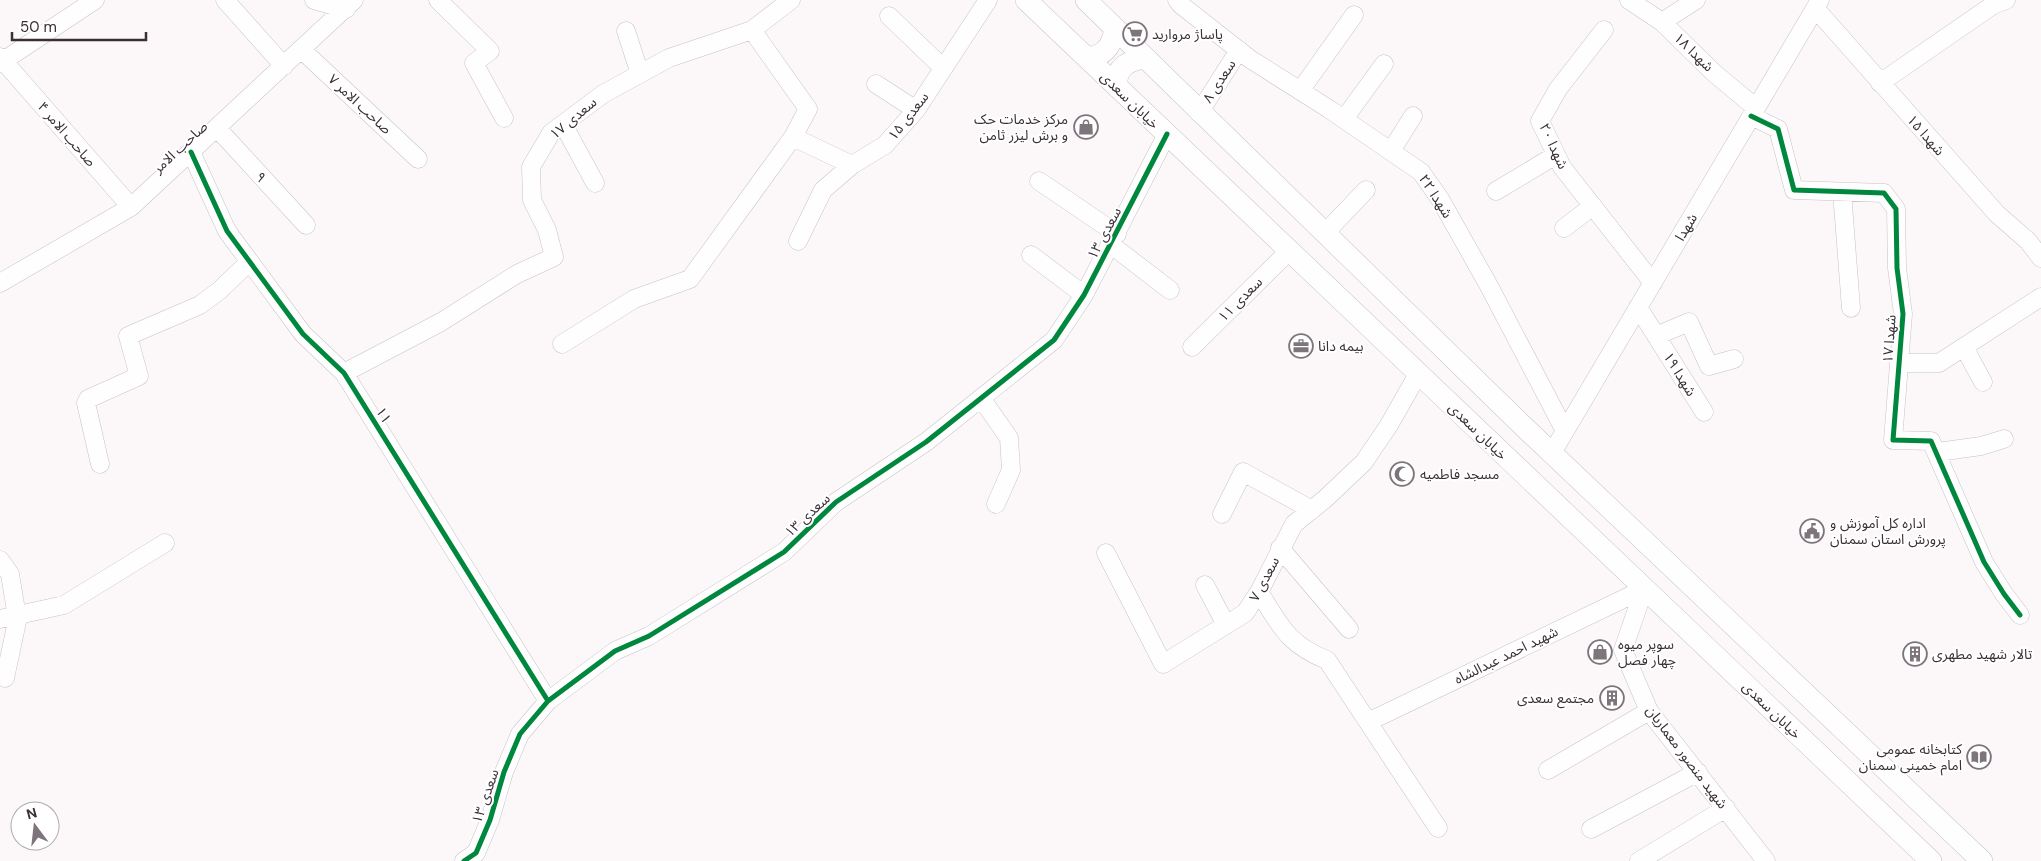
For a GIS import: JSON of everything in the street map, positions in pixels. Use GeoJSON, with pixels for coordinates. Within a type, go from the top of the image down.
{"type":"FeatureCollection","features":[{"type":"Feature","properties":{"kind":"main road","name":"خیابان سعدی"},"geometry":{"type":"LineString","coordinates":[[1026,0],[1931,861]]}},
{"type":"Feature","properties":{"kind":"main road"},"geometry":{"type":"LineString","coordinates":[[1087,0],[1199,112],[1552,453],[1982,861]]}},
{"type":"Feature","properties":{"kind":"main road"},"geometry":{"type":"LineString","coordinates":[[1087,58],[1102,54],[1107,50],[1112,43],[1115,29]]}},
{"type":"Feature","properties":{"kind":"main road"},"geometry":{"type":"LineString","coordinates":[[1117,87],[1116,80],[1122,67],[1127,62],[1144,58]]}},
{"type":"Feature","properties":{"kind":"street"},"geometry":{"type":"LineString","coordinates":[[1,61],[95,0]]}},
{"type":"Feature","properties":{"kind":"street"},"geometry":{"type":"LineString","coordinates":[[225,0],[284,66]]}},
{"type":"Feature","properties":{"kind":"street"},"geometry":{"type":"LineString","coordinates":[[314,0],[350,4]]}},
{"type":"Feature","properties":{"kind":"street"},"geometry":{"type":"LineString","coordinates":[[438,0],[490,52],[474,63],[504,118]]}},
{"type":"Feature","properties":{"kind":"street","name":"سعدی ۱۷"},"geometry":{"type":"LineString","coordinates":[[344,373],[441,322],[517,274],[554,257],[547,230],[532,200],[530,167],[551,133],[603,94],[669,58],[752,30],[791,0]]}},
{"type":"Feature","properties":{"kind":"street","name":"سعدی ۱۵"},"geometry":{"type":"LineString","coordinates":[[798,241],[823,190],[852,165],[885,145],[916,110],[988,0]]}},
{"type":"Feature","properties":{"kind":"street","name":"شهدا ۲۲"},"geometry":{"type":"LineString","coordinates":[[1177,0],[1239,50],[1421,172],[1440,199],[1489,286],[1565,430]]}},
{"type":"Feature","properties":{"kind":"street","name":"شهدا ۱۸"},"geometry":{"type":"LineString","coordinates":[[1629,0],[1662,22],[1754,112]]}},
{"type":"Feature","properties":{"kind":"street"},"geometry":{"type":"LineString","coordinates":[[1662,22],[1696,0]]}},
{"type":"Feature","properties":{"kind":"street"},"geometry":{"type":"LineString","coordinates":[[1880,83],[1993,5],[2006,0]]}},
{"type":"Feature","properties":{"kind":"street","name":"صاحب الامر"},"geometry":{"type":"LineString","coordinates":[[0,283],[131,207],[350,4]]}},
{"type":"Feature","properties":{"kind":"street","name":"شهدا ۱۵"},"geometry":{"type":"LineString","coordinates":[[1818,4],[1880,83],[1997,214],[2028,241],[2041,258]]}},
{"type":"Feature","properties":{"kind":"street","name":"شهدا"},"geometry":{"type":"LineString","coordinates":[[1552,453],[1818,4]]}},
{"type":"Feature","properties":{"kind":"street"},"geometry":{"type":"LineString","coordinates":[[1300,91],[1354,15]]}},
{"type":"Feature","properties":{"kind":"street"},"geometry":{"type":"LineString","coordinates":[[889,16],[943,68]]}},
{"type":"Feature","properties":{"kind":"street"},"geometry":{"type":"LineString","coordinates":[[562,344],[634,299],[690,279],[793,137],[808,109],[752,30]]}},
{"type":"Feature","properties":{"kind":"street","name":"شهدا ۲۰"},"geometry":{"type":"LineString","coordinates":[[1604,30],[1558,89],[1540,121],[1562,167],[1652,283]]}},
{"type":"Feature","properties":{"kind":"street"},"geometry":{"type":"LineString","coordinates":[[626,31],[640,74]]}},
{"type":"Feature","properties":{"kind":"street","name":"صاحب الامر ۷"},"geometry":{"type":"LineString","coordinates":[[302,50],[418,158]]}},
{"type":"Feature","properties":{"kind":"street","name":"سعدی ۸"},"geometry":{"type":"LineString","coordinates":[[1199,112],[1239,50]]}},
{"type":"Feature","properties":{"kind":"street","name":"صاحب الامر ۴"},"geometry":{"type":"LineString","coordinates":[[1,61],[131,207]]}},
{"type":"Feature","properties":{"kind":"street"},"geometry":{"type":"LineString","coordinates":[[1344,119],[1384,64]]}},
{"type":"Feature","properties":{"kind":"street"},"geometry":{"type":"LineString","coordinates":[[876,84],[916,110]]}},
{"type":"Feature","properties":{"kind":"street","name":"شهدا ۱۷"},"geometry":{"type":"LineString","coordinates":[[1754,112],[1778,128],[1794,190],[1884,193],[1896,209],[1897,268],[1903,314],[1892,440],[1931,441],[1938,452]]}},
{"type":"Feature","properties":{"kind":"street"},"geometry":{"type":"LineString","coordinates":[[1391,151],[1412,116]]}},
{"type":"Feature","properties":{"kind":"street"},"geometry":{"type":"LineString","coordinates":[[563,124],[595,183]]}},
{"type":"Feature","properties":{"kind":"street","name":"۹"},"geometry":{"type":"LineString","coordinates":[[217,128],[306,225]]}},
{"type":"Feature","properties":{"kind":"street","name":"سعدی ۱۳"},"geometry":{"type":"LineString","coordinates":[[464,861],[476,852],[490,820],[520,734],[548,701],[615,651],[649,636],[784,552],[836,502],[926,442],[1054,340],[1084,294],[1167,134]]}},
{"type":"Feature","properties":{"kind":"street"},"geometry":{"type":"LineString","coordinates":[[793,137],[852,165]]}},
{"type":"Feature","properties":{"kind":"street","name":"۱۱"},"geometry":{"type":"LineString","coordinates":[[191,152],[227,232],[303,334],[344,373],[548,701]]}},
{"type":"Feature","properties":{"kind":"street"},"geometry":{"type":"LineString","coordinates":[[1496,191],[1556,155]]}},
{"type":"Feature","properties":{"kind":"street"},"geometry":{"type":"LineString","coordinates":[[1039,181],[1114,239],[1170,290]]}},
{"type":"Feature","properties":{"kind":"street"},"geometry":{"type":"LineString","coordinates":[[1324,233],[1366,190]]}},
{"type":"Feature","properties":{"kind":"street"},"geometry":{"type":"LineString","coordinates":[[1842,192],[1851,308]]}},
{"type":"Feature","properties":{"kind":"street"},"geometry":{"type":"LineString","coordinates":[[1564,228],[1593,206]]}},
{"type":"Feature","properties":{"kind":"street","name":"سعدی ۱۱"},"geometry":{"type":"LineString","coordinates":[[1192,346],[1288,251]]}},
{"type":"Feature","properties":{"kind":"street"},"geometry":{"type":"LineString","coordinates":[[1031,255],[1084,294]]}},
{"type":"Feature","properties":{"kind":"street"},"geometry":{"type":"LineString","coordinates":[[100,464],[86,403],[88,399],[138,376],[128,336],[200,305],[220,290],[249,262]]}},
{"type":"Feature","properties":{"kind":"street"},"geometry":{"type":"LineString","coordinates":[[1899,363],[1938,364],[2041,297]]}},
{"type":"Feature","properties":{"kind":"street","name":"شهدا ۱۹"},"geometry":{"type":"LineString","coordinates":[[1638,307],[1704,412]]}},
{"type":"Feature","properties":{"kind":"street","name":"شهدا ۱۹"},"geometry":{"type":"LineString","coordinates":[[1656,336],[1689,322],[1709,366],[1734,359]]}},
{"type":"Feature","properties":{"kind":"street"},"geometry":{"type":"LineString","coordinates":[[1964,347],[1983,382]]}},
{"type":"Feature","properties":{"kind":"street","name":"سعدی ۷"},"geometry":{"type":"LineString","coordinates":[[1106,553],[1163,664],[1245,613],[1259,592],[1294,524],[1364,462],[1389,425],[1418,374]]}},
{"type":"Feature","properties":{"kind":"street"},"geometry":{"type":"LineString","coordinates":[[982,398],[1009,438],[1011,470],[996,504]]}},
{"type":"Feature","properties":{"kind":"street"},"geometry":{"type":"LineString","coordinates":[[2004,439],[1981,446],[1938,452],[1984,562],[2020,615]]}},
{"type":"Feature","properties":{"kind":"street"},"geometry":{"type":"LineString","coordinates":[[1222,514],[1243,472],[1312,510]]}},
{"type":"Feature","properties":{"kind":"street"},"geometry":{"type":"LineString","coordinates":[[12,617],[64,605],[165,543]]}},
{"type":"Feature","properties":{"kind":"street"},"geometry":{"type":"LineString","coordinates":[[1280,548],[1350,628]]}},
{"type":"Feature","properties":{"kind":"street"},"geometry":{"type":"LineString","coordinates":[[0,560],[10,574],[12,617],[6,678]]}},
{"type":"Feature","properties":{"kind":"street"},"geometry":{"type":"LineString","coordinates":[[1204,585],[1226,625]]}},
{"type":"Feature","properties":{"kind":"street","name":"شهید منصور معماریان"},"geometry":{"type":"LineString","coordinates":[[1644,589],[1623,650],[1649,711],[1766,861]]}},
{"type":"Feature","properties":{"kind":"street","name":"شهید احمد عبدالشاه"},"geometry":{"type":"LineString","coordinates":[[1368,722],[1644,589]]}},
{"type":"Feature","properties":{"kind":"street"},"geometry":{"type":"LineString","coordinates":[[1259,592],[1287,637],[1310,653],[1327,660],[1438,828]]}},
{"type":"Feature","properties":{"kind":"street"},"geometry":{"type":"LineString","coordinates":[[1548,770],[1649,711]]}},
{"type":"Feature","properties":{"kind":"street"},"geometry":{"type":"LineString","coordinates":[[1591,829],[1698,772]]}},
{"type":"Feature","properties":{"kind":"street"},"geometry":{"type":"LineString","coordinates":[[1638,861],[1726,808]]}},
{"type":"Feature","properties":{"kind":"cycle path"},"geometry":{"type":"LineString","coordinates":[[1751,116],[1778,129],[1794,190],[1884,193],[1896,209],[1897,268],[1903,314],[1893,440],[1931,441],[1984,562],[2020,615]]}},
{"type":"Feature","properties":{"kind":"cycle path"},"geometry":{"type":"LineString","coordinates":[[464,861],[476,853],[490,820],[504,772],[520,734],[548,701],[615,651],[649,636],[784,552],[836,502],[926,442],[1054,340],[1084,295],[1167,134]]}},
{"type":"Feature","properties":{"kind":"cycle path"},"geometry":{"type":"LineString","coordinates":[[191,152],[227,231],[303,334],[344,373],[548,701]]}},
{"type":"Feature","properties":{"kind":"place","name":"پاساژ مروارید"},"geometry":{"type":"Point","coordinates":[1135,34]}},
{"type":"Feature","properties":{"kind":"place","name":"مرکز خدمات حک و برش لیزر ثامن"},"geometry":{"type":"Point","coordinates":[1086,127]}},
{"type":"Feature","properties":{"kind":"place","name":"بیمه دانا"},"geometry":{"type":"Point","coordinates":[1301,346]}},
{"type":"Feature","properties":{"kind":"place","name":"مسجد فاطمیه"},"geometry":{"type":"Point","coordinates":[1402,474]}},
{"type":"Feature","properties":{"kind":"place","name":"اداره کل آموزش و پرورش استان سمنان"},"geometry":{"type":"Point","coordinates":[1812,531]}},
{"type":"Feature","properties":{"kind":"place","name":"سوپر میوه چهار فصل"},"geometry":{"type":"Point","coordinates":[1600,652]}},
{"type":"Feature","properties":{"kind":"place","name":"تالار شهید مطهری"},"geometry":{"type":"Point","coordinates":[1915,654]}},
{"type":"Feature","properties":{"kind":"place","name":"مجتمع سعدی"},"geometry":{"type":"Point","coordinates":[1612,698]}},
{"type":"Feature","properties":{"kind":"place","name":"کتابخانه عمومی امام خمینی سمنان"},"geometry":{"type":"Point","coordinates":[1979,757]}}]}
